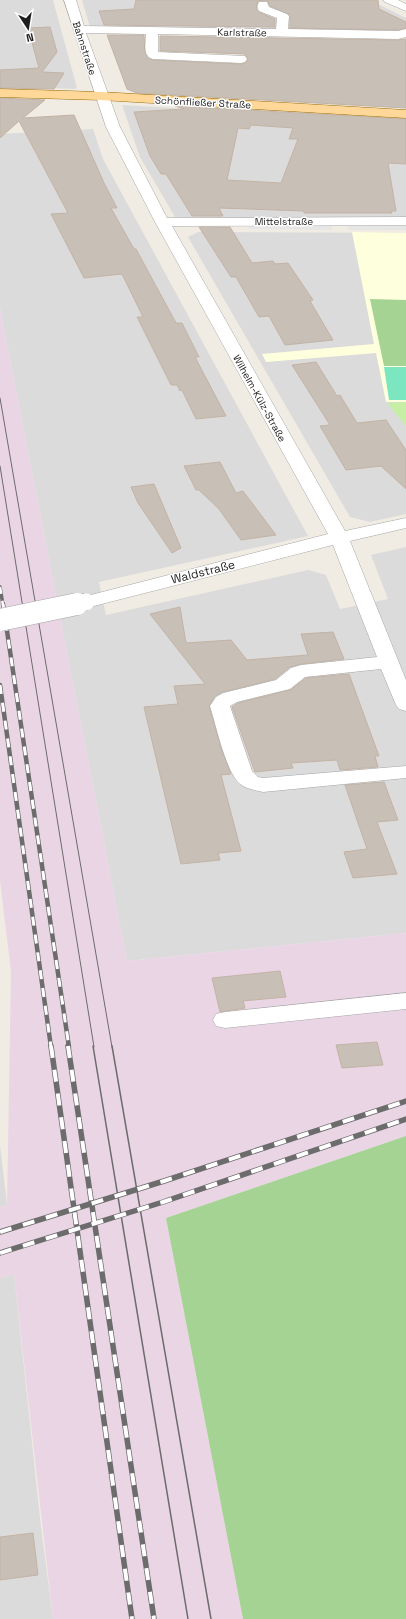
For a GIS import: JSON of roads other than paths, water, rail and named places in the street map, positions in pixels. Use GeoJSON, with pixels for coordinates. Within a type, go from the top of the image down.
{"type":"FeatureCollection","features":[{"type":"Feature","properties":{"kind":"main road","name":"Schönfließer Straße"},"geometry":{"type":"LineString","coordinates":[[0,93],[101,96],[406,114]]}},
{"type":"Feature","properties":{"kind":"street","name":"Bahnstraße"},"geometry":{"type":"LineString","coordinates":[[70,0],[101,96]]}},
{"type":"Feature","properties":{"kind":"street"},"geometry":{"type":"LineString","coordinates":[[389,0],[406,8]]}},
{"type":"Feature","properties":{"kind":"street"},"geometry":{"type":"LineString","coordinates":[[263,4],[263,9],[283,16],[282,33]]}},
{"type":"Feature","properties":{"kind":"street","name":"Karlstraße"},"geometry":{"type":"LineString","coordinates":[[79,30],[398,35],[406,33]]}},
{"type":"Feature","properties":{"kind":"street"},"geometry":{"type":"LineString","coordinates":[[152,31],[153,55],[241,59]]}},
{"type":"Feature","properties":{"kind":"street","name":"Wilhelm-Külz-Straße"},"geometry":{"type":"LineString","coordinates":[[101,96],[113,127],[162,222],[339,538],[406,706]]}},
{"type":"Feature","properties":{"kind":"street","name":"Mittelstraße"},"geometry":{"type":"LineString","coordinates":[[162,222],[406,221]]}},
{"type":"Feature","properties":{"kind":"street","name":"Waldstraße"},"geometry":{"type":"LineString","coordinates":[[0,620],[86,602],[339,538],[406,523]]}},
{"type":"Feature","properties":{"kind":"street"},"geometry":{"type":"LineString","coordinates":[[389,662],[301,671],[296,673],[283,685],[230,697],[223,701],[220,706],[241,771],[245,778],[256,784],[263,785],[406,772]]}},
{"type":"Feature","properties":{"kind":"street"},"geometry":{"type":"LineString","coordinates":[[225,1020],[406,1001]]}},
{"type":"Feature","properties":{"kind":"tram line"},"geometry":{"type":"LineString","coordinates":[[0,398],[112,1047]]}},
{"type":"Feature","properties":{"kind":"tram line"},"geometry":{"type":"LineString","coordinates":[[0,466],[94,1047]]}},
{"type":"Feature","properties":{"kind":"tram line"},"geometry":{"type":"LineString","coordinates":[[93,1046],[188,1619]]}},
{"type":"Feature","properties":{"kind":"tram line"},"geometry":{"type":"LineString","coordinates":[[112,1046],[211,1619]]}},
{"type":"Feature","properties":{"kind":"railway"},"geometry":{"type":"LineString","coordinates":[[0,587],[3,605]]}},
{"type":"Feature","properties":{"kind":"railway"},"geometry":{"type":"LineString","coordinates":[[3,604],[69,1047]]}},
{"type":"Feature","properties":{"kind":"railway"},"geometry":{"type":"LineString","coordinates":[[0,685],[51,1047]]}},
{"type":"Feature","properties":{"kind":"railway"},"geometry":{"type":"LineString","coordinates":[[51,1046],[74,1209]]}},
{"type":"Feature","properties":{"kind":"railway"},"geometry":{"type":"LineString","coordinates":[[68,1046],[92,1204]]}},
{"type":"Feature","properties":{"kind":"railway"},"geometry":{"type":"LineString","coordinates":[[92,1204],[406,1101]]}},
{"type":"Feature","properties":{"kind":"railway"},"geometry":{"type":"LineString","coordinates":[[95,1223],[163,1202],[406,1119]]}},
{"type":"Feature","properties":{"kind":"railway"},"geometry":{"type":"LineString","coordinates":[[74,1209],[92,1204]]}},
{"type":"Feature","properties":{"kind":"railway"},"geometry":{"type":"LineString","coordinates":[[92,1204],[95,1223]]}},
{"type":"Feature","properties":{"kind":"railway"},"geometry":{"type":"LineString","coordinates":[[0,1232],[74,1209]]}},
{"type":"Feature","properties":{"kind":"railway"},"geometry":{"type":"LineString","coordinates":[[74,1209],[77,1229]]}},
{"type":"Feature","properties":{"kind":"railway"},"geometry":{"type":"LineString","coordinates":[[77,1229],[95,1223]]}},
{"type":"Feature","properties":{"kind":"railway"},"geometry":{"type":"LineString","coordinates":[[95,1223],[154,1619]]}},
{"type":"Feature","properties":{"kind":"railway"},"geometry":{"type":"LineString","coordinates":[[0,1253],[77,1229]]}},
{"type":"Feature","properties":{"kind":"railway"},"geometry":{"type":"LineString","coordinates":[[77,1229],[132,1619]]}}]}
